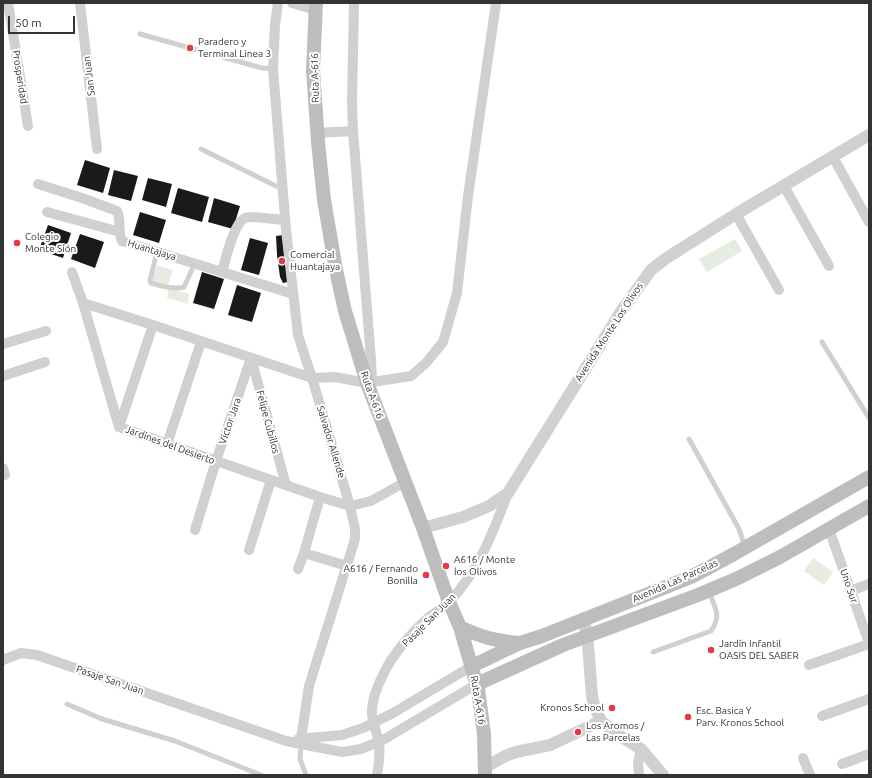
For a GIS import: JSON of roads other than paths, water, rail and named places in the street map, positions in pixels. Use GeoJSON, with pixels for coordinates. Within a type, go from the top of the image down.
{"type":"FeatureCollection","features":[{"type":"Feature","properties":{"kind":"main road","name":"Ruta A-616"},"geometry":{"type":"LineString","coordinates":[[316,6],[313,70],[317,132],[324,200],[336,270],[345,311],[405,482],[449,602],[460,627],[472,666],[477,684],[484,734],[484,771]]}},
{"type":"Feature","properties":{"kind":"main road","name":"Avenida Las Parcelas"},"geometry":{"type":"LineString","coordinates":[[472,666],[520,643],[542,636],[584,618],[691,577],[869,477]]}},
{"type":"Feature","properties":{"kind":"main road","name":"Avenida Las Parcelas"},"geometry":{"type":"LineString","coordinates":[[477,684],[538,656],[587,636],[709,591],[758,568],[869,506]]}},
{"type":"Feature","properties":{"kind":"main road"},"geometry":{"type":"LineString","coordinates":[[460,627],[479,636],[499,642],[520,643]]}},
{"type":"Feature","properties":{"kind":"street","name":"Prosperidad"},"geometry":{"type":"LineString","coordinates":[[8,3],[28,126]]}},
{"type":"Feature","properties":{"kind":"street","name":"San Juan"},"geometry":{"type":"LineString","coordinates":[[80,3],[97,149]]}},
{"type":"Feature","properties":{"kind":"street"},"geometry":{"type":"LineString","coordinates":[[278,3],[275,25],[273,69],[285,220],[298,336],[312,378]]}},
{"type":"Feature","properties":{"kind":"street"},"geometry":{"type":"LineString","coordinates":[[292,3],[316,6]]}},
{"type":"Feature","properties":{"kind":"street"},"geometry":{"type":"LineString","coordinates":[[354,3],[352,102],[353,130],[372,360],[369,382]]}},
{"type":"Feature","properties":{"kind":"street"},"geometry":{"type":"LineString","coordinates":[[83,304],[153,325],[312,378],[335,377],[369,382],[411,376],[426,363],[443,342],[457,294],[468,196],[496,3]]}},
{"type":"Feature","properties":{"kind":"street"},"geometry":{"type":"LineString","coordinates":[[317,132],[353,130]]}},
{"type":"Feature","properties":{"kind":"street","name":"Avenida Monte Los Olivos"},"geometry":{"type":"LineString","coordinates":[[423,528],[463,517],[489,506],[508,493],[622,310],[656,265],[736,214],[869,135]]}},
{"type":"Feature","properties":{"kind":"street"},"geometry":{"type":"LineString","coordinates":[[833,157],[869,222]]}},
{"type":"Feature","properties":{"kind":"street","name":"Huantajaya"},"geometry":{"type":"LineString","coordinates":[[38,184],[82,198],[117,212],[120,218],[120,238],[122,241],[293,294]]}},
{"type":"Feature","properties":{"kind":"street"},"geometry":{"type":"LineString","coordinates":[[784,186],[829,266]]}},
{"type":"Feature","properties":{"kind":"street"},"geometry":{"type":"LineString","coordinates":[[47,212],[120,232]]}},
{"type":"Feature","properties":{"kind":"street"},"geometry":{"type":"LineString","coordinates":[[736,214],[778,290]]}},
{"type":"Feature","properties":{"kind":"street"},"geometry":{"type":"LineString","coordinates":[[222,272],[236,228],[245,218],[251,217],[285,220]]}},
{"type":"Feature","properties":{"kind":"street","name":"Jardines del Desierto"},"geometry":{"type":"LineString","coordinates":[[72,272],[83,304],[119,427],[350,506]]}},
{"type":"Feature","properties":{"kind":"street"},"geometry":{"type":"LineString","coordinates":[[119,427],[153,325]]}},
{"type":"Feature","properties":{"kind":"street"},"geometry":{"type":"LineString","coordinates":[[3,344],[46,331]]}},
{"type":"Feature","properties":{"kind":"street"},"geometry":{"type":"LineString","coordinates":[[167,444],[201,342]]}},
{"type":"Feature","properties":{"kind":"street","name":"Víctor Jara"},"geometry":{"type":"LineString","coordinates":[[195,530],[216,461],[251,358]]}},
{"type":"Feature","properties":{"kind":"street","name":"Felipe Cubillos"},"geometry":{"type":"LineString","coordinates":[[251,358],[286,485]]}},
{"type":"Feature","properties":{"kind":"street"},"geometry":{"type":"LineString","coordinates":[[3,376],[45,362]]}},
{"type":"Feature","properties":{"kind":"street","name":"Salvador Allende"},"geometry":{"type":"LineString","coordinates":[[301,741],[309,686],[356,534],[350,506],[312,378]]}},
{"type":"Feature","properties":{"kind":"street"},"geometry":{"type":"LineString","coordinates":[[249,550],[271,480]]}},
{"type":"Feature","properties":{"kind":"street"},"geometry":{"type":"LineString","coordinates":[[350,506],[371,501],[405,482]]}},
{"type":"Feature","properties":{"kind":"street","name":"Pasaje San Juan"},"geometry":{"type":"LineString","coordinates":[[377,775],[379,742],[372,707],[382,675],[407,640],[428,619],[449,602],[468,580],[488,541],[508,493]]}},
{"type":"Feature","properties":{"kind":"street"},"geometry":{"type":"LineString","coordinates":[[298,569],[320,497]]}},
{"type":"Feature","properties":{"kind":"street","name":"Uno Sur"},"geometry":{"type":"LineString","coordinates":[[829,529],[869,643]]}},
{"type":"Feature","properties":{"kind":"street"},"geometry":{"type":"LineString","coordinates":[[304,553],[347,566]]}},
{"type":"Feature","properties":{"kind":"street"},"geometry":{"type":"LineString","coordinates":[[850,591],[869,584]]}},
{"type":"Feature","properties":{"kind":"street"},"geometry":{"type":"LineString","coordinates":[[584,618],[592,696],[594,705],[602,721],[617,734],[640,749],[663,775]]}},
{"type":"Feature","properties":{"kind":"street"},"geometry":{"type":"LineString","coordinates":[[809,666],[869,643]]}},
{"type":"Feature","properties":{"kind":"street","name":"Pasaje San Juan"},"geometry":{"type":"LineString","coordinates":[[3,660],[21,653],[37,655],[286,741],[301,741],[342,735],[374,723],[472,666]]}},
{"type":"Feature","properties":{"kind":"street"},"geometry":{"type":"LineString","coordinates":[[379,742],[477,684]]}},
{"type":"Feature","properties":{"kind":"street"},"geometry":{"type":"LineString","coordinates":[[822,716],[869,699]]}},
{"type":"Feature","properties":{"kind":"street"},"geometry":{"type":"LineString","coordinates":[[484,771],[505,756],[516,752],[550,745],[602,721]]}},
{"type":"Feature","properties":{"kind":"street","name":"Pasaje San Juan"},"geometry":{"type":"LineString","coordinates":[[301,741],[342,752],[361,749],[379,742]]}},
{"type":"Feature","properties":{"kind":"street"},"geometry":{"type":"LineString","coordinates":[[639,775],[638,763],[640,749]]}},
{"type":"Feature","properties":{"kind":"street"},"geometry":{"type":"LineString","coordinates":[[842,764],[869,754]]}},
{"type":"Feature","properties":{"kind":"street"},"geometry":{"type":"LineString","coordinates":[[803,758],[810,775]]}},
{"type":"Feature","properties":{"kind":"lane"},"geometry":{"type":"LineString","coordinates":[[140,34],[262,68],[273,69]]}},
{"type":"Feature","properties":{"kind":"lane"},"geometry":{"type":"LineString","coordinates":[[201,149],[276,186],[283,188]]}},
{"type":"Feature","properties":{"kind":"lane"},"geometry":{"type":"LineString","coordinates":[[157,252],[150,280],[151,284],[176,288],[184,287],[195,263]]}},
{"type":"Feature","properties":{"kind":"lane"},"geometry":{"type":"LineString","coordinates":[[822,342],[869,418]]}},
{"type":"Feature","properties":{"kind":"lane"},"geometry":{"type":"LineString","coordinates":[[689,439],[739,529],[745,548]]}},
{"type":"Feature","properties":{"kind":"lane"},"geometry":{"type":"LineString","coordinates":[[653,652],[711,631],[717,623],[718,618],[709,591]]}},
{"type":"Feature","properties":{"kind":"lane"},"geometry":{"type":"LineString","coordinates":[[67,704],[102,719],[175,741],[261,775]]}},
{"type":"Feature","properties":{"kind":"lane"},"geometry":{"type":"LineString","coordinates":[[301,741],[300,759],[306,775]]}},
{"type":"Feature","properties":{"kind":"place","name":"Paradero y Terminal Linea 3"},"geometry":{"type":"Point","coordinates":[190,48]}},
{"type":"Feature","properties":{"kind":"place","name":"Colegio Monte Sión"},"geometry":{"type":"Point","coordinates":[17,243]}},
{"type":"Feature","properties":{"kind":"place","name":"Comercial Huantajaya"},"geometry":{"type":"Point","coordinates":[282,261]}},
{"type":"Feature","properties":{"kind":"place","name":"A616 / Monte los Olivos"},"geometry":{"type":"Point","coordinates":[446,566]}},
{"type":"Feature","properties":{"kind":"place","name":"A616 / Fernando Bonilla"},"geometry":{"type":"Point","coordinates":[426,575]}},
{"type":"Feature","properties":{"kind":"place","name":"Jardín Infantil OASIS DEL SABER"},"geometry":{"type":"Point","coordinates":[711,650]}},
{"type":"Feature","properties":{"kind":"place","name":"Kronos School"},"geometry":{"type":"Point","coordinates":[612,708]}},
{"type":"Feature","properties":{"kind":"place","name":"Esc. Basica Y Parv. Kronos School"},"geometry":{"type":"Point","coordinates":[688,717]}},
{"type":"Feature","properties":{"kind":"place","name":"Los Aromos / Las Parcelas"},"geometry":{"type":"Point","coordinates":[578,732]}}]}
